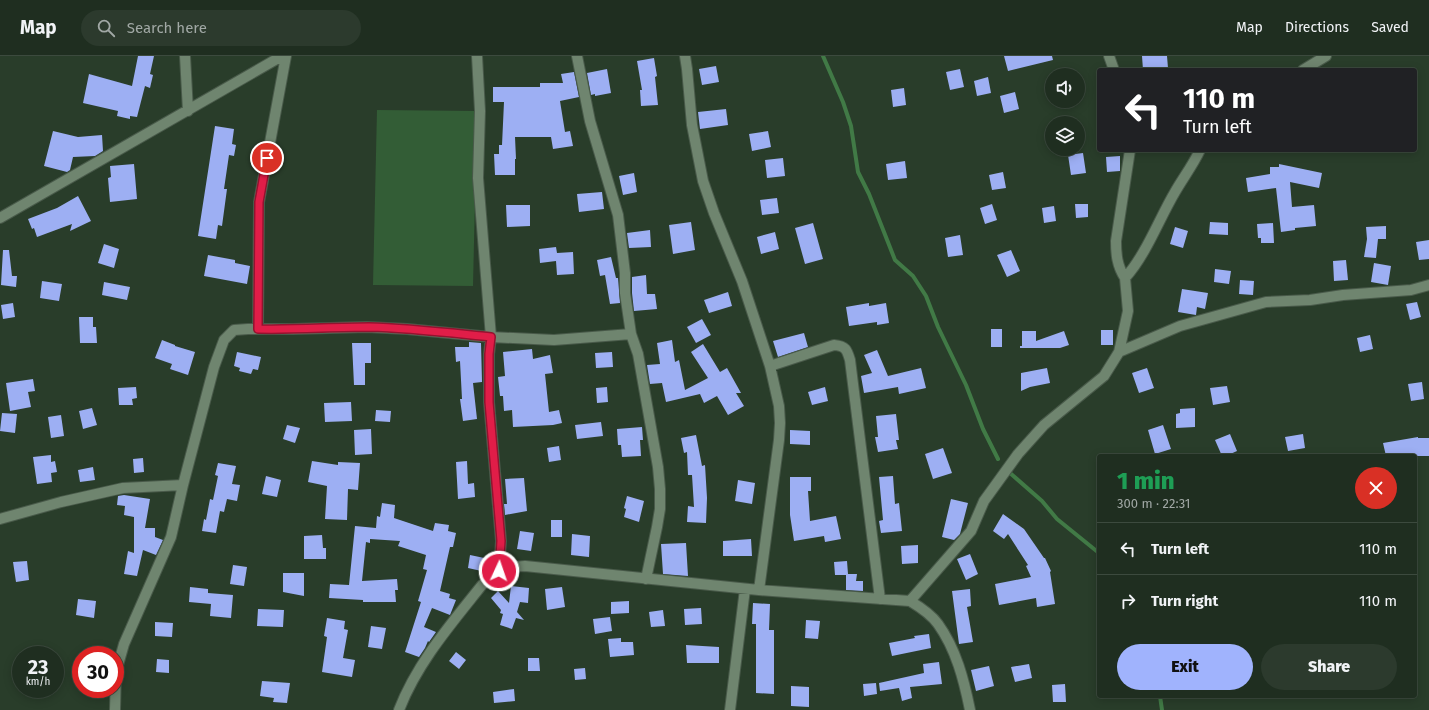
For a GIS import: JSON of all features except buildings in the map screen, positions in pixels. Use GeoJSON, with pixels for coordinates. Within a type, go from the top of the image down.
{"type":"FeatureCollection","features":[{"type":"Feature","properties":{"kind":"street"},"geometry":{"type":"LineString","coordinates":[[185,56],[188,111]]}},
{"type":"Feature","properties":{"kind":"street"},"geometry":{"type":"LineString","coordinates":[[0,218],[282,56]]}},
{"type":"Feature","properties":{"kind":"street"},"geometry":{"type":"LineString","coordinates":[[258,329],[259,202],[286,56]]}},
{"type":"Feature","properties":{"kind":"street"},"geometry":{"type":"LineString","coordinates":[[477,56],[480,112],[478,178],[491,337],[489,354],[489,402],[501,541],[499,571]]}},
{"type":"Feature","properties":{"kind":"street"},"geometry":{"type":"LineString","coordinates":[[577,56],[590,121],[618,215],[625,273],[625,293],[631,334],[638,354],[658,467],[660,509],[646,579]]}},
{"type":"Feature","properties":{"kind":"street"},"geometry":{"type":"LineString","coordinates":[[685,56],[692,125],[703,181],[714,213],[742,281],[770,366],[779,406],[779,440],[759,590]]}},
{"type":"Feature","properties":{"kind":"street"},"geometry":{"type":"LineString","coordinates":[[1109,56],[1113,68]]}},
{"type":"Feature","properties":{"kind":"street"},"geometry":{"type":"LineString","coordinates":[[1306,68],[1326,56]]}},
{"type":"Feature","properties":{"kind":"street"},"geometry":{"type":"LineString","coordinates":[[910,601],[971,531],[984,501],[1018,454],[1044,425],[1104,376],[1119,352],[1128,311],[1125,278],[1118,263],[1116,241],[1130,152]]}},
{"type":"Feature","properties":{"kind":"street"},"geometry":{"type":"LineString","coordinates":[[1125,278],[1137,263],[1175,192],[1192,166],[1199,152]]}},
{"type":"Feature","properties":{"kind":"street"},"geometry":{"type":"LineString","coordinates":[[1119,352],[1180,326],[1266,302],[1310,300],[1343,295],[1410,290],[1429,285]]}},
{"type":"Feature","properties":{"kind":"street"},"geometry":{"type":"LineString","coordinates":[[115,710],[116,672],[124,644],[171,537],[214,367],[224,340],[234,330],[367,327],[407,329],[491,337],[554,340],[631,334]]}},
{"type":"Feature","properties":{"kind":"street"},"geometry":{"type":"LineString","coordinates":[[770,366],[834,345],[841,346],[847,351],[850,360],[880,599]]}},
{"type":"Feature","properties":{"kind":"street"},"geometry":{"type":"LineString","coordinates":[[0,519],[61,502],[123,488],[183,485]]}},
{"type":"Feature","properties":{"kind":"street"},"geometry":{"type":"LineString","coordinates":[[399,710],[403,699],[424,661],[482,585],[499,571],[511,566],[525,566],[745,589],[910,601],[924,610],[938,623],[950,643],[958,664],[970,710]]}},
{"type":"Feature","properties":{"kind":"street"},"geometry":{"type":"LineString","coordinates":[[730,710],[745,589]]}},
{"type":"Feature","properties":{"kind":"green space"},"geometry":{"type":"Polygon","coordinates":[[[377,110],[477,111],[473,286],[373,285],[377,110]]]}},
{"type":"Feature","properties":{"kind":"waterway"},"geometry":{"type":"LineString","coordinates":[[823,56],[843,102],[851,126],[858,172],[869,194],[895,260],[913,276],[926,296],[938,327],[966,385],[983,429],[998,459]]}},
{"type":"Feature","properties":{"kind":"waterway"},"geometry":{"type":"LineString","coordinates":[[1010,473],[1042,501],[1057,519],[1097,551]]}},
{"type":"Feature","properties":{"kind":"waterway"},"geometry":{"type":"LineString","coordinates":[[1160,698],[1162,710]]}},
{"type":"Feature","properties":{"kind":"route"},"geometry":{"type":"LineString","coordinates":[[267,158],[259,202],[258,329],[367,327],[407,329],[491,337],[489,354],[489,402],[501,541],[499,571]]}}]}
